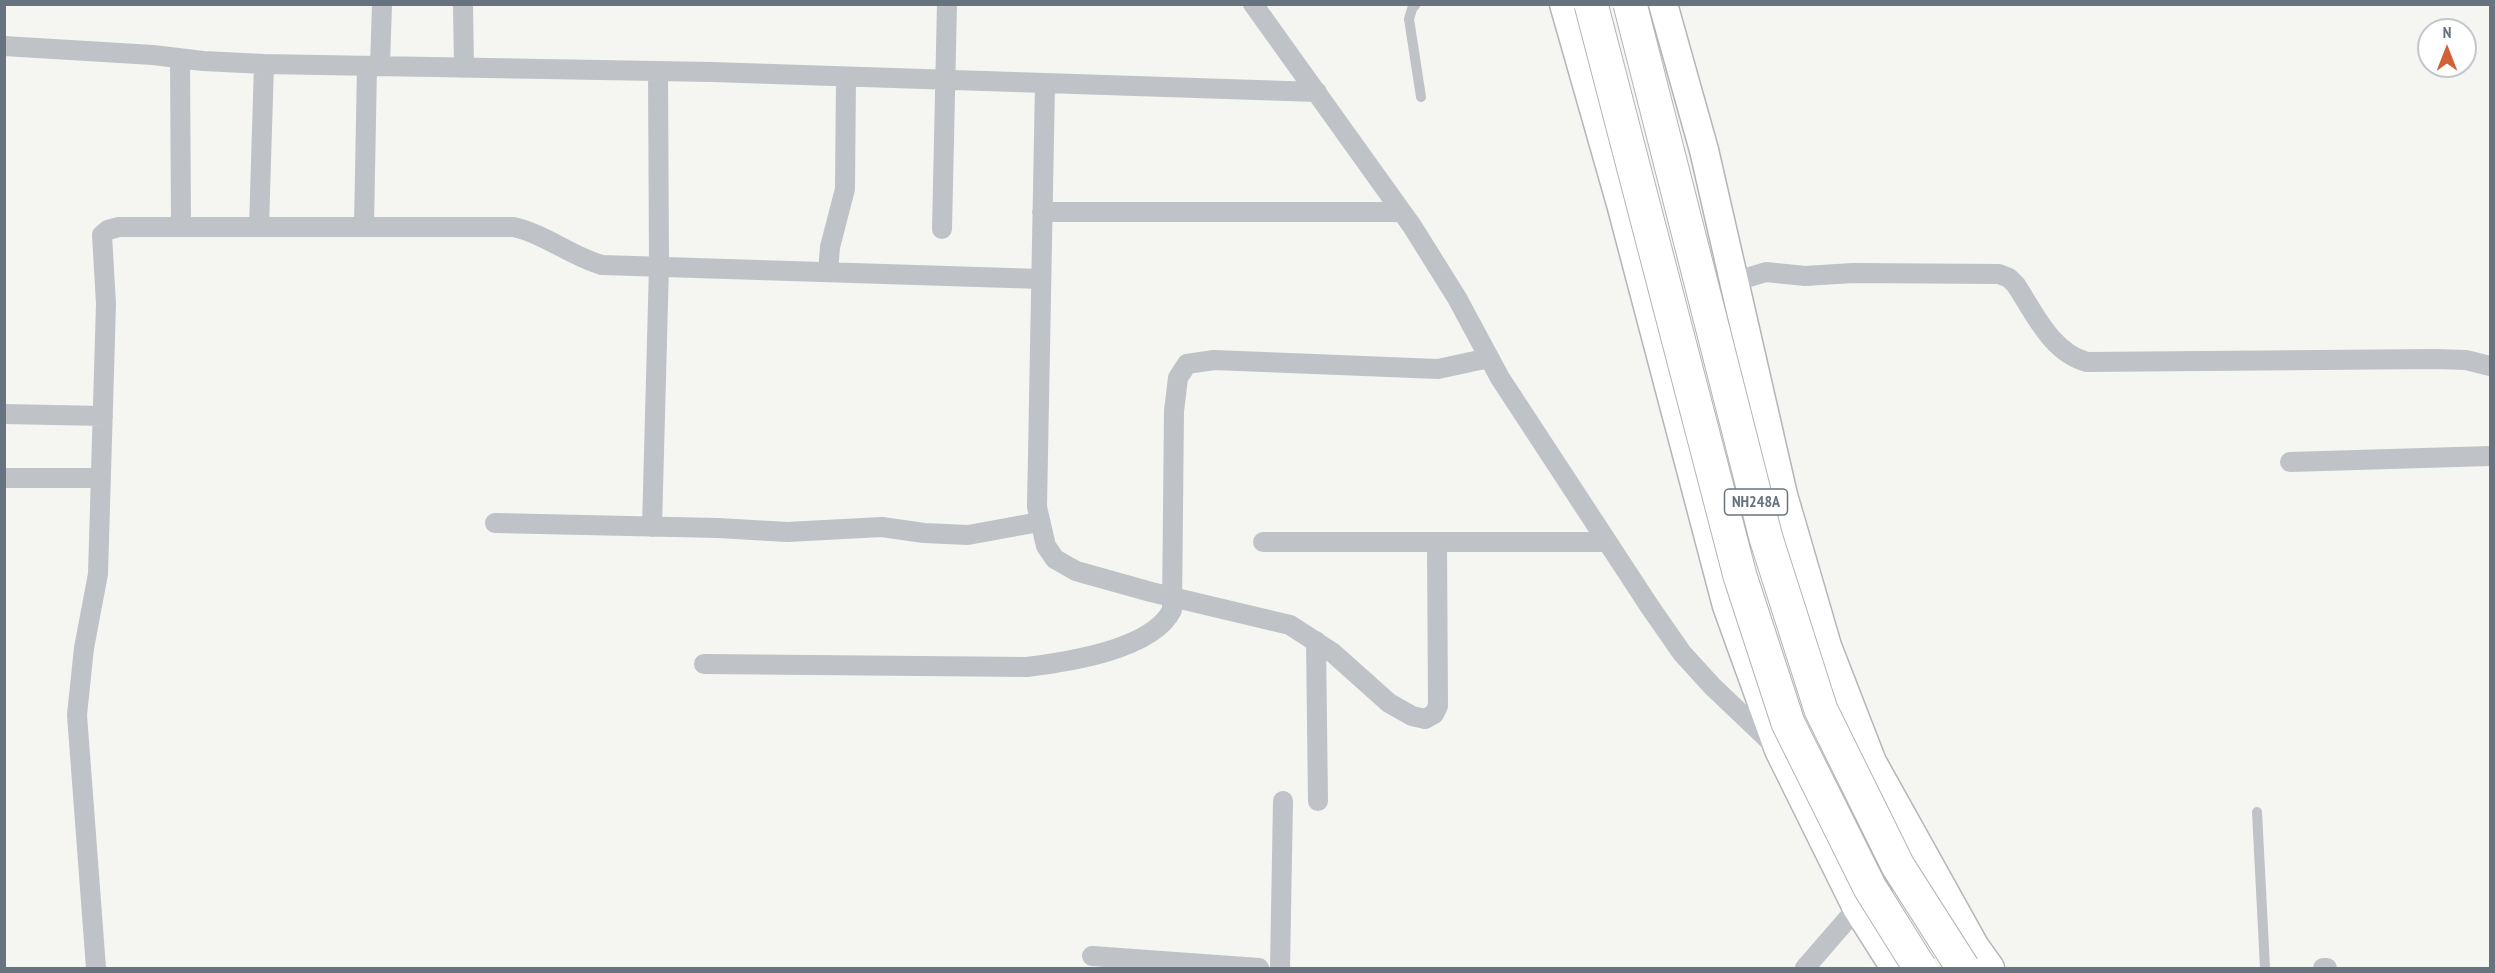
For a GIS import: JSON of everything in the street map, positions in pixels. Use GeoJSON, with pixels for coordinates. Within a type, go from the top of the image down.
{"type":"FeatureCollection","features":[{"type":"Feature","properties":{"kind":"highway","name":"NH248A"},"geometry":{"type":"LineString","coordinates":[[1591,4],[1740,576],[1788,723],[1870,888],[1920,969]]}},
{"type":"Feature","properties":{"kind":"highway","name":"NH248A"},"geometry":{"type":"LineString","coordinates":[[1630,4],[1766,538],[1821,710],[1898,866],[1963,969]]}},
{"type":"Feature","properties":{"kind":"main road"},"geometry":{"type":"LineString","coordinates":[[1564,4],[1621,204],[1727,606],[1779,750],[1857,908],[1895,969]]}},
{"type":"Feature","properties":{"kind":"main road"},"geometry":{"type":"LineString","coordinates":[[1663,4],[1704,150],[1783,495],[1827,646],[1872,762],[1975,947],[1990,969]]}},
{"type":"Feature","properties":{"kind":"street"},"geometry":{"type":"LineString","coordinates":[[364,226],[374,66],[381,4]]}},
{"type":"Feature","properties":{"kind":"street"},"geometry":{"type":"LineString","coordinates":[[463,4],[464,68]]}},
{"type":"Feature","properties":{"kind":"street"},"geometry":{"type":"LineString","coordinates":[[942,229],[947,4]]}},
{"type":"Feature","properties":{"kind":"street"},"geometry":{"type":"LineString","coordinates":[[1253,4],[1402,212],[1457,298],[1500,378],[1606,542],[1683,653],[1712,686],[1779,750]]}},
{"type":"Feature","properties":{"kind":"street"},"geometry":{"type":"LineString","coordinates":[[4,46],[264,64],[658,71],[1317,92]]}},
{"type":"Feature","properties":{"kind":"street"},"geometry":{"type":"LineString","coordinates":[[180,59],[181,227]]}},
{"type":"Feature","properties":{"kind":"street"},"geometry":{"type":"LineString","coordinates":[[259,226],[264,64]]}},
{"type":"Feature","properties":{"kind":"street"},"geometry":{"type":"LineString","coordinates":[[652,527],[659,266],[658,71]]}},
{"type":"Feature","properties":{"kind":"street"},"geometry":{"type":"LineString","coordinates":[[828,272],[830,247],[845,189],[846,77]]}},
{"type":"Feature","properties":{"kind":"street"},"geometry":{"type":"LineString","coordinates":[[1045,84],[1037,486],[1039,522],[1046,546],[1055,559],[1076,571],[1290,625],[1316,641],[1389,703],[1412,716],[1425,719],[1434,714],[1438,706],[1437,542]]}},
{"type":"Feature","properties":{"kind":"street"},"geometry":{"type":"LineString","coordinates":[[1042,212],[1402,212]]}},
{"type":"Feature","properties":{"kind":"street"},"geometry":{"type":"LineString","coordinates":[[96,969],[77,715],[84,648],[98,574],[106,304],[102,235],[108,230],[119,227],[513,227],[534,232],[585,260],[603,265],[1041,279]]}},
{"type":"Feature","properties":{"kind":"street"},"geometry":{"type":"LineString","coordinates":[[1733,282],[1766,273],[1805,276],[1853,273],[1999,274],[2009,278],[2016,285],[2060,347],[2076,359],[2087,362],[2435,359],[2466,360],[2490,366]]}},
{"type":"Feature","properties":{"kind":"street"},"geometry":{"type":"LineString","coordinates":[[704,664],[1027,667],[1072,662],[1142,639],[1167,621],[1172,610],[1174,411],[1178,378],[1187,364],[1214,360],[1438,369],[1490,358]]}},
{"type":"Feature","properties":{"kind":"street"},"geometry":{"type":"LineString","coordinates":[[4,414],[103,416]]}},
{"type":"Feature","properties":{"kind":"street"},"geometry":{"type":"LineString","coordinates":[[2290,462],[2490,456]]}},
{"type":"Feature","properties":{"kind":"street"},"geometry":{"type":"LineString","coordinates":[[4,478],[101,478]]}},
{"type":"Feature","properties":{"kind":"street"},"geometry":{"type":"LineString","coordinates":[[495,523],[718,528],[787,532],[882,527],[924,533],[968,535],[1039,522]]}},
{"type":"Feature","properties":{"kind":"street"},"geometry":{"type":"LineString","coordinates":[[1263,542],[1606,542]]}},
{"type":"Feature","properties":{"kind":"street"},"geometry":{"type":"LineString","coordinates":[[1316,641],[1318,801]]}},
{"type":"Feature","properties":{"kind":"street"},"geometry":{"type":"LineString","coordinates":[[1280,969],[1283,801]]}},
{"type":"Feature","properties":{"kind":"street"},"geometry":{"type":"LineString","coordinates":[[1805,969],[1857,908],[1923,854]]}},
{"type":"Feature","properties":{"kind":"street"},"geometry":{"type":"LineString","coordinates":[[1092,956],[1259,969]]}},
{"type":"Feature","properties":{"kind":"lane"},"geometry":{"type":"LineString","coordinates":[[1416,4],[1409,19],[1421,97]]}},
{"type":"Feature","properties":{"kind":"lane"},"geometry":{"type":"LineString","coordinates":[[2257,812],[2265,969]]}}]}
